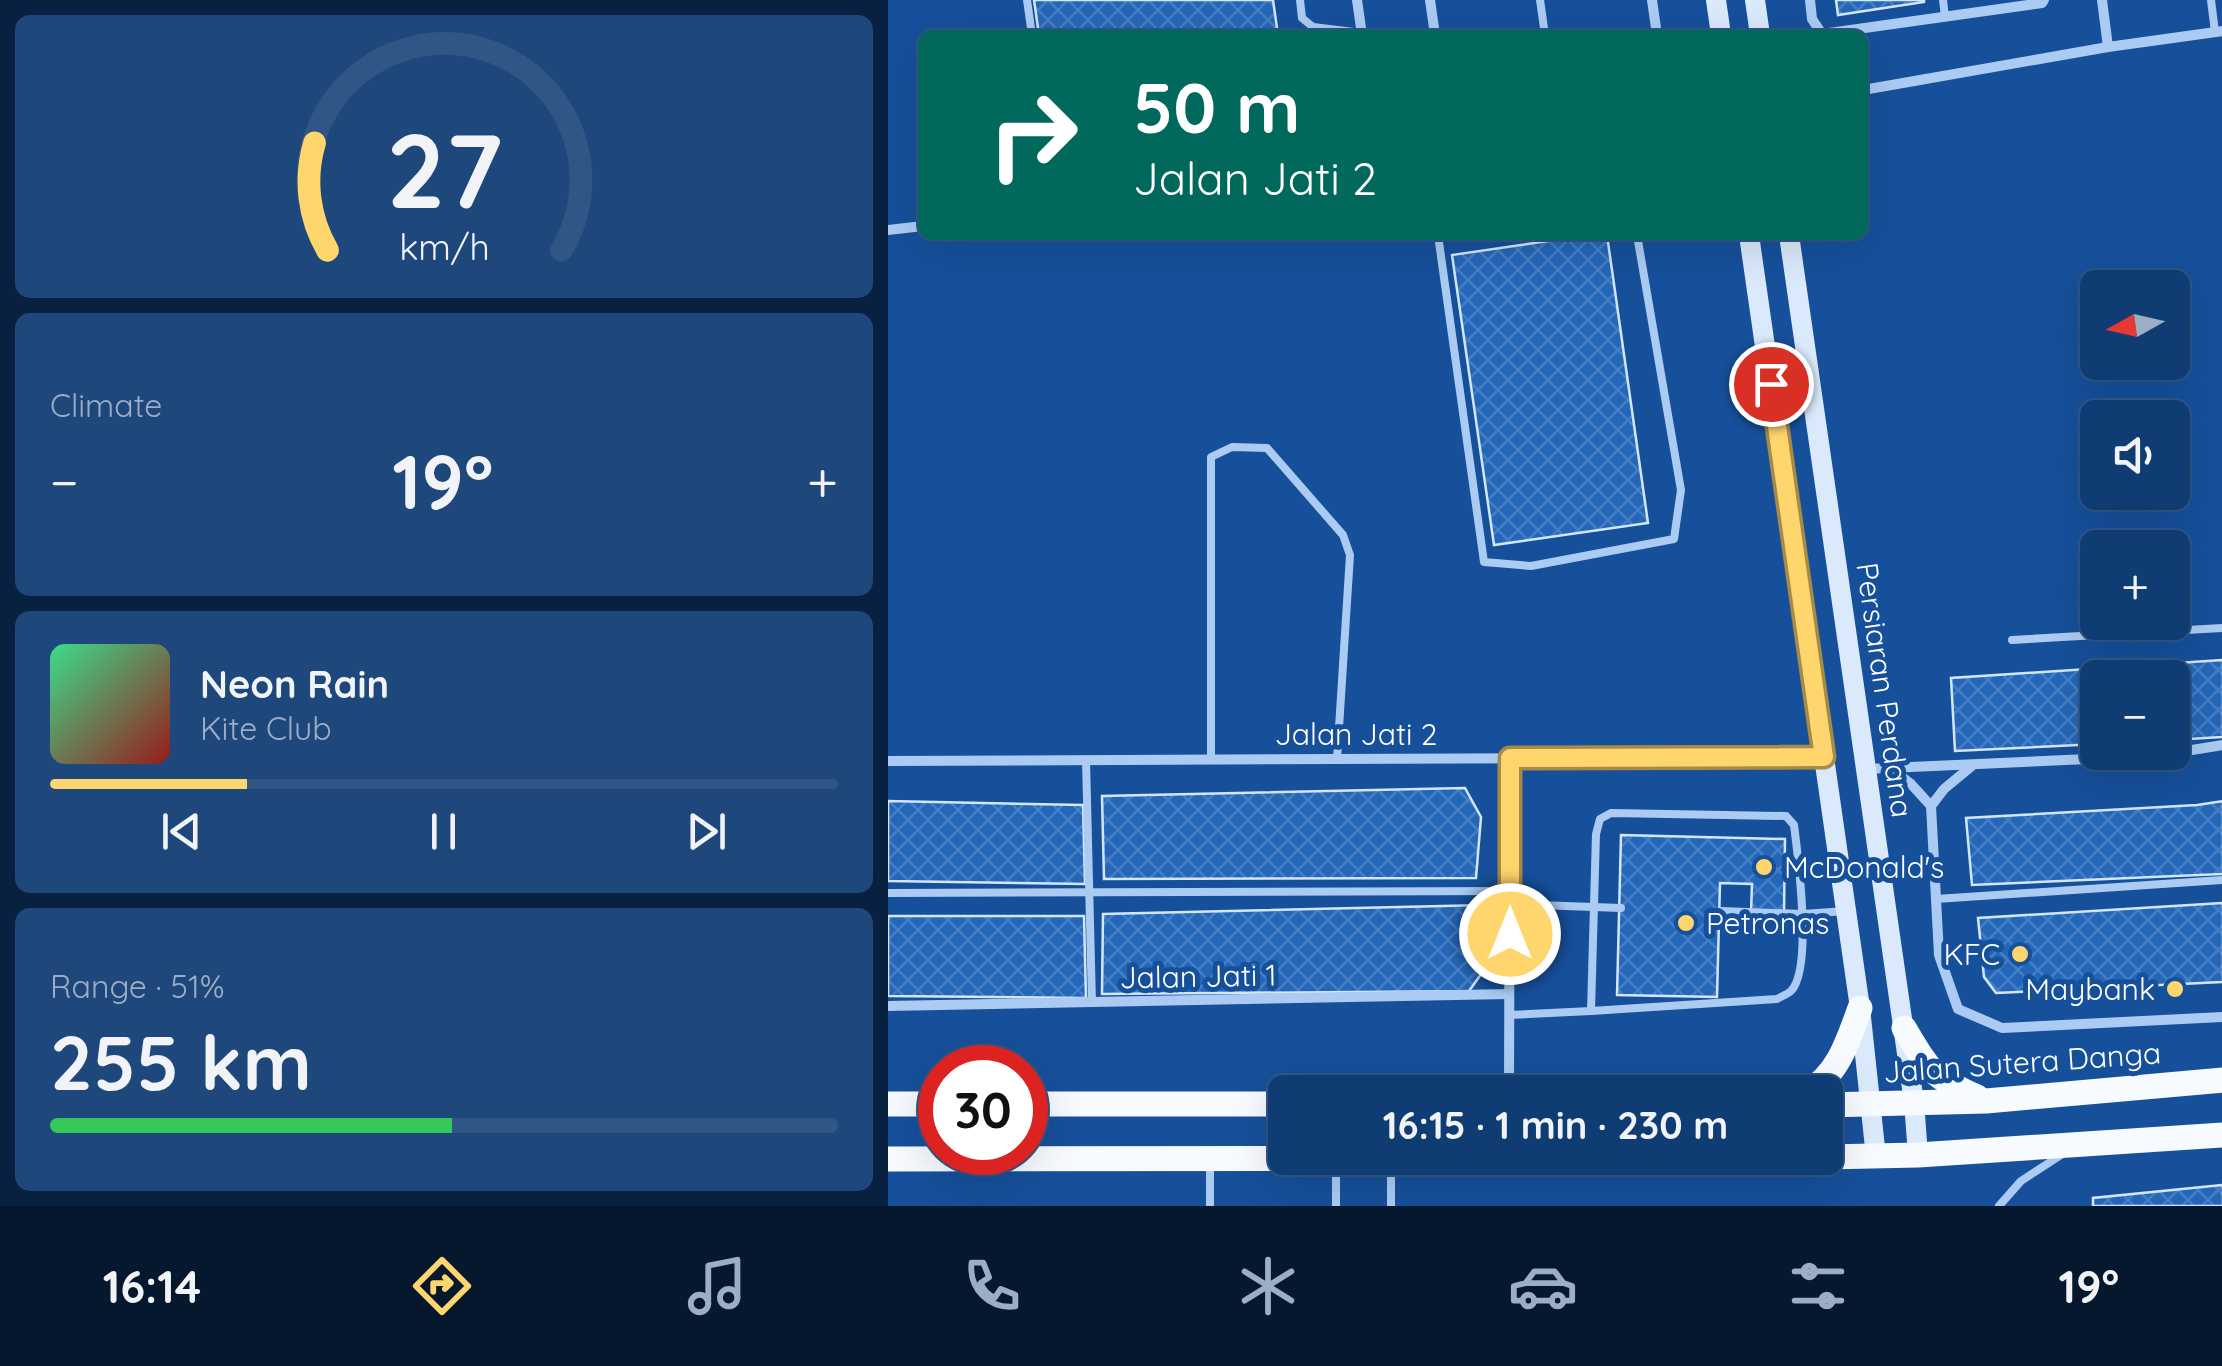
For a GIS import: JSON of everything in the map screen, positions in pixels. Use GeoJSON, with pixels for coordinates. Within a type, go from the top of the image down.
{"type":"FeatureCollection","features":[{"type":"Feature","properties":{"kind":"main road"},"geometry":{"type":"LineString","coordinates":[[1716,0],[1720,30]]}},
{"type":"Feature","properties":{"kind":"main road"},"geometry":{"type":"LineString","coordinates":[[1755,0],[1759,30]]}},
{"type":"Feature","properties":{"kind":"main road"},"geometry":{"type":"LineString","coordinates":[[1751,240],[1860,1008],[1876,1157]]}},
{"type":"Feature","properties":{"kind":"main road","name":"Persiaran Perdana"},"geometry":{"type":"LineString","coordinates":[[1790,240],[1904,1028],[1918,1155]]}},
{"type":"Feature","properties":{"kind":"main road"},"geometry":{"type":"LineString","coordinates":[[1828,1075],[1844,1053],[1860,1008]]}},
{"type":"Feature","properties":{"kind":"main road"},"geometry":{"type":"LineString","coordinates":[[1904,1028],[1929,1070],[1942,1081],[1986,1101]]}},
{"type":"Feature","properties":{"kind":"main road","name":"Jalan Sutera Danga"},"geometry":{"type":"LineString","coordinates":[[1843,1105],[1986,1101],[2222,1080]]}},
{"type":"Feature","properties":{"kind":"main road"},"geometry":{"type":"LineString","coordinates":[[888,1104],[918,1104]]}},
{"type":"Feature","properties":{"kind":"main road"},"geometry":{"type":"LineString","coordinates":[[1048,1104],[1268,1104]]}},
{"type":"Feature","properties":{"kind":"main road"},"geometry":{"type":"LineString","coordinates":[[1843,1157],[2222,1135]]}},
{"type":"Feature","properties":{"kind":"main road"},"geometry":{"type":"LineString","coordinates":[[888,1159],[1268,1159]]}},
{"type":"Feature","properties":{"kind":"street"},"geometry":{"type":"LineString","coordinates":[[1357,0],[1361,30]]}},
{"type":"Feature","properties":{"kind":"street"},"geometry":{"type":"LineString","coordinates":[[1430,0],[1433,30]]}},
{"type":"Feature","properties":{"kind":"street"},"geometry":{"type":"LineString","coordinates":[[1652,0],[1656,30]]}},
{"type":"Feature","properties":{"kind":"street"},"geometry":{"type":"LineString","coordinates":[[1810,0],[1812,19],[1819,30]]}},
{"type":"Feature","properties":{"kind":"street"},"geometry":{"type":"LineString","coordinates":[[2102,0],[2108,47]]}},
{"type":"Feature","properties":{"kind":"street"},"geometry":{"type":"LineString","coordinates":[[1851,30],[2043,2]]}},
{"type":"Feature","properties":{"kind":"street"},"geometry":{"type":"LineString","coordinates":[[1868,89],[2108,47],[2219,32]]}},
{"type":"Feature","properties":{"kind":"street"},"geometry":{"type":"LineString","coordinates":[[888,230],[918,227]]}},
{"type":"Feature","properties":{"kind":"street"},"geometry":{"type":"LineString","coordinates":[[1866,769],[2154,756],[2222,745]]}},
{"type":"Feature","properties":{"kind":"street","name":"Jalan Jati 2"},"geometry":{"type":"LineString","coordinates":[[888,761],[1824,757]]}},
{"type":"Feature","properties":{"kind":"street"},"geometry":{"type":"LineString","coordinates":[[1508,1075],[1510,758]]}},
{"type":"Feature","properties":{"kind":"street"},"geometry":{"type":"LineString","coordinates":[[1931,806],[1973,764]]}},
{"type":"Feature","properties":{"kind":"street"},"geometry":{"type":"LineString","coordinates":[[1890,768],[1931,806],[1939,955],[1958,1009],[2002,1028],[2222,1017]]}},
{"type":"Feature","properties":{"kind":"street","name":"Jalan Jati 1"},"geometry":{"type":"LineString","coordinates":[[888,1006],[1509,994]]}},
{"type":"Feature","properties":{"kind":"lane"},"geometry":{"type":"LineString","coordinates":[[1027,0],[1031,30]]}},
{"type":"Feature","properties":{"kind":"lane"},"geometry":{"type":"LineString","coordinates":[[1300,0],[1302,18],[1313,27],[1334,30]]}},
{"type":"Feature","properties":{"kind":"lane"},"geometry":{"type":"LineString","coordinates":[[1540,0],[1544,30]]}},
{"type":"Feature","properties":{"kind":"lane"},"geometry":{"type":"LineString","coordinates":[[1943,0],[1945,17]]}},
{"type":"Feature","properties":{"kind":"lane"},"geometry":{"type":"LineString","coordinates":[[2211,0],[2219,32]]}},
{"type":"Feature","properties":{"kind":"lane"},"geometry":{"type":"LineString","coordinates":[[1439,240],[1484,562],[1531,566],[1674,540],[1681,490],[1639,240]]}},
{"type":"Feature","properties":{"kind":"lane"},"geometry":{"type":"LineString","coordinates":[[1211,760],[1211,457],[1232,447],[1268,448],[1343,534],[1350,555],[1338,759]]}},
{"type":"Feature","properties":{"kind":"lane"},"geometry":{"type":"LineString","coordinates":[[2012,640],[2222,628]]}},
{"type":"Feature","properties":{"kind":"lane"},"geometry":{"type":"LineString","coordinates":[[1086,760],[1092,1003]]}},
{"type":"Feature","properties":{"kind":"lane"},"geometry":{"type":"LineString","coordinates":[[1509,1015],[1592,1011],[1778,999],[1790,992],[1798,978],[1803,914],[1794,825],[1786,816],[1611,813],[1600,820],[1596,834],[1592,1011]]}},
{"type":"Feature","properties":{"kind":"lane"},"geometry":{"type":"LineString","coordinates":[[1936,899],[2222,880]]}},
{"type":"Feature","properties":{"kind":"lane"},"geometry":{"type":"LineString","coordinates":[[888,892],[1510,890]]}},
{"type":"Feature","properties":{"kind":"lane"},"geometry":{"type":"LineString","coordinates":[[1510,904],[1621,908]]}},
{"type":"Feature","properties":{"kind":"lane"},"geometry":{"type":"LineString","coordinates":[[1721,912],[1803,914],[1846,910]]}},
{"type":"Feature","properties":{"kind":"lane"},"geometry":{"type":"LineString","coordinates":[[2195,1138],[2222,1147]]}},
{"type":"Feature","properties":{"kind":"lane"},"geometry":{"type":"LineString","coordinates":[[1999,1206],[2021,1181],[2078,1144]]}},
{"type":"Feature","properties":{"kind":"lane"},"geometry":{"type":"LineString","coordinates":[[1210,1160],[1210,1206]]}},
{"type":"Feature","properties":{"kind":"lane"},"geometry":{"type":"LineString","coordinates":[[1336,1175],[1336,1206]]}},
{"type":"Feature","properties":{"kind":"lane"},"geometry":{"type":"LineString","coordinates":[[1391,1175],[1391,1206]]}},
{"type":"Feature","properties":{"kind":"building"},"geometry":{"type":"Polygon","coordinates":[[[1034,0],[1273,0],[1277,30],[1038,30],[1034,0]]]}},
{"type":"Feature","properties":{"kind":"building"},"geometry":{"type":"Polygon","coordinates":[[[1836,0],[1924,0],[1924,2],[1838,15],[1836,0]]]}},
{"type":"Feature","properties":{"kind":"building"},"geometry":{"type":"Polygon","coordinates":[[[1555,240],[1608,240],[1648,523],[1494,545],[1452,255],[1555,240]]]}},
{"type":"Feature","properties":{"kind":"building"},"geometry":{"type":"Polygon","coordinates":[[[2223,660],[2223,737],[2190,739],[2190,662],[2223,660]]]}},
{"type":"Feature","properties":{"kind":"building"},"geometry":{"type":"Polygon","coordinates":[[[2080,669],[2080,745],[1955,751],[1951,678],[2080,669]]]}},
{"type":"Feature","properties":{"kind":"building"},"geometry":{"type":"Polygon","coordinates":[[[1465,788],[1481,817],[1476,878],[1104,879],[1102,796],[1465,788]]]}},
{"type":"Feature","properties":{"kind":"building"},"geometry":{"type":"Polygon","coordinates":[[[888,801],[1083,805],[1085,884],[888,881],[888,801]]]}},
{"type":"Feature","properties":{"kind":"building"},"geometry":{"type":"Polygon","coordinates":[[[2223,801],[2223,874],[1972,885],[1966,818],[2223,801]]]}},
{"type":"Feature","properties":{"kind":"building"},"geometry":{"type":"Polygon","coordinates":[[[1621,835],[1785,839],[1784,913],[1751,912],[1752,884],[1720,883],[1717,997],[1617,995],[1621,835]]]}},
{"type":"Feature","properties":{"kind":"building"},"geometry":{"type":"Polygon","coordinates":[[[2223,903],[2223,982],[1996,993],[1984,977],[1978,918],[2223,903]]]}},
{"type":"Feature","properties":{"kind":"building"},"geometry":{"type":"Polygon","coordinates":[[[1485,905],[1487,966],[1469,991],[1102,994],[1103,914],[1485,905]]]}},
{"type":"Feature","properties":{"kind":"building"},"geometry":{"type":"Polygon","coordinates":[[[888,916],[1084,916],[1086,998],[888,996],[888,916]]]}},
{"type":"Feature","properties":{"kind":"building"},"geometry":{"type":"Polygon","coordinates":[[[2223,1185],[2223,1206],[2093,1206],[2093,1198],[2223,1185]]]}},
{"type":"Feature","properties":{"kind":"place","name":"McDonald's"},"geometry":{"type":"Point","coordinates":[1764,867]}},
{"type":"Feature","properties":{"kind":"place","name":"Petronas"},"geometry":{"type":"Point","coordinates":[1686,923]}},
{"type":"Feature","properties":{"kind":"place","name":"KFC"},"geometry":{"type":"Point","coordinates":[2020,954]}},
{"type":"Feature","properties":{"kind":"place","name":"Maybank"},"geometry":{"type":"Point","coordinates":[2175,989]}},
{"type":"Feature","properties":{"kind":"route"},"geometry":{"type":"LineString","coordinates":[[1510,934],[1510,758],[1824,757],[1771,384]]}}]}
